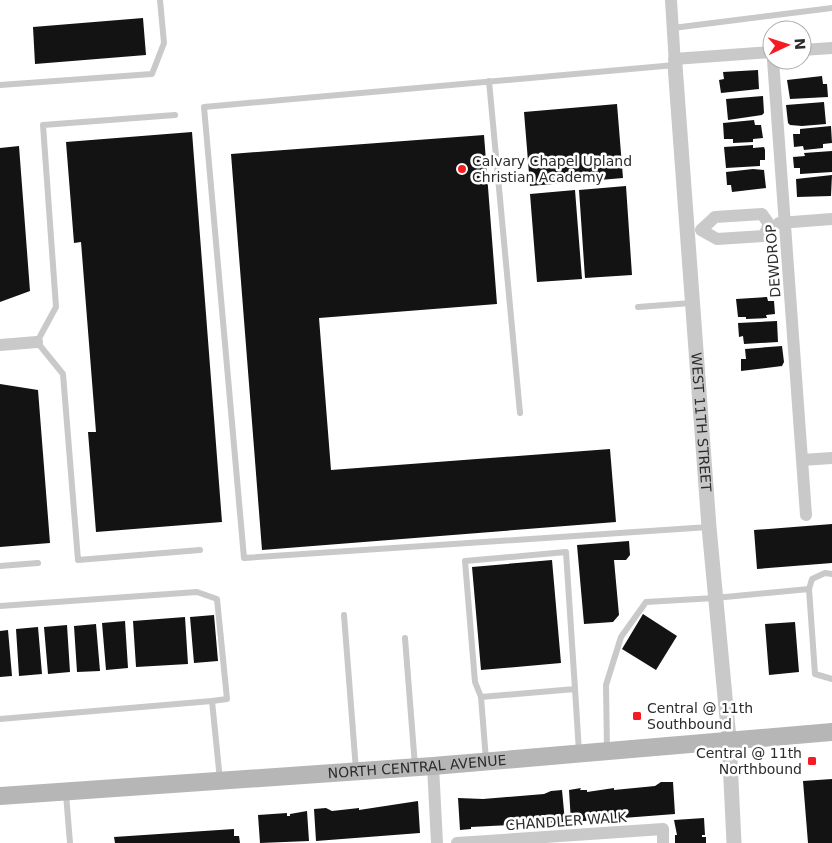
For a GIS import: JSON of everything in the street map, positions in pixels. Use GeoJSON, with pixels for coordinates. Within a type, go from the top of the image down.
{"type":"FeatureCollection","features":[{"type":"Feature","properties":{"kind":"main road","name":"NORTH CENTRAL AVENUE"},"geometry":{"type":"LineString","coordinates":[[0,796],[424,767],[728,739],[832,732]]}},
{"type":"Feature","properties":{"kind":"street","name":"WEST 11TH STREET"},"geometry":{"type":"LineString","coordinates":[[672,0],[675,62],[694,230],[693,302],[709,527],[728,739],[734,843]]}},
{"type":"Feature","properties":{"kind":"street"},"geometry":{"type":"LineString","coordinates":[[812,49],[832,48]]}},
{"type":"Feature","properties":{"kind":"street"},"geometry":{"type":"LineString","coordinates":[[675,62],[762,53]]}},
{"type":"Feature","properties":{"kind":"street","name":"DEWDROP"},"geometry":{"type":"LineString","coordinates":[[774,70],[806,515]]}},
{"type":"Feature","properties":{"kind":"street"},"geometry":{"type":"LineString","coordinates":[[762,214],[768,224],[764,236],[717,239],[694,230],[715,217],[762,214]]}},
{"type":"Feature","properties":{"kind":"street"},"geometry":{"type":"LineString","coordinates":[[739,216],[741,237]]}},
{"type":"Feature","properties":{"kind":"street"},"geometry":{"type":"LineString","coordinates":[[768,224],[832,219]]}},
{"type":"Feature","properties":{"kind":"street"},"geometry":{"type":"LineString","coordinates":[[0,345],[37,342]]}},
{"type":"Feature","properties":{"kind":"street"},"geometry":{"type":"LineString","coordinates":[[802,460],[832,458]]}},
{"type":"Feature","properties":{"kind":"street"},"geometry":{"type":"LineString","coordinates":[[424,767],[437,843]]}},
{"type":"Feature","properties":{"kind":"street","name":"CHANDLER WALK"},"geometry":{"type":"LineString","coordinates":[[457,843],[662,829],[663,843]]}},
{"type":"Feature","properties":{"kind":"lane"},"geometry":{"type":"LineString","coordinates":[[0,85],[152,74],[164,43],[160,0]]}},
{"type":"Feature","properties":{"kind":"lane"},"geometry":{"type":"LineString","coordinates":[[673,28],[832,8]]}},
{"type":"Feature","properties":{"kind":"lane"},"geometry":{"type":"LineString","coordinates":[[675,62],[489,81],[204,106],[244,558],[709,527]]}},
{"type":"Feature","properties":{"kind":"lane"},"geometry":{"type":"LineString","coordinates":[[489,81],[520,413]]}},
{"type":"Feature","properties":{"kind":"lane"},"geometry":{"type":"LineString","coordinates":[[175,115],[43,125],[56,307],[54,314],[37,342],[63,374],[78,560],[200,550]]}},
{"type":"Feature","properties":{"kind":"lane"},"geometry":{"type":"LineString","coordinates":[[638,307],[693,302]]}},
{"type":"Feature","properties":{"kind":"lane"},"geometry":{"type":"LineString","coordinates":[[486,761],[481,697],[475,682],[465,561],[566,552],[574,690],[580,753]]}},
{"type":"Feature","properties":{"kind":"lane"},"geometry":{"type":"LineString","coordinates":[[0,566],[38,563]]}},
{"type":"Feature","properties":{"kind":"lane"},"geometry":{"type":"LineString","coordinates":[[832,574],[825,573],[812,579],[809,588],[815,674],[832,679]]}},
{"type":"Feature","properties":{"kind":"lane"},"geometry":{"type":"LineString","coordinates":[[607,750],[606,685],[620,637],[646,602],[715,598],[809,588]]}},
{"type":"Feature","properties":{"kind":"lane"},"geometry":{"type":"LineString","coordinates":[[0,606],[197,592],[217,599],[227,700],[0,719]]}},
{"type":"Feature","properties":{"kind":"lane"},"geometry":{"type":"LineString","coordinates":[[344,616],[356,772]]}},
{"type":"Feature","properties":{"kind":"lane"},"geometry":{"type":"LineString","coordinates":[[404,638],[424,767]]}},
{"type":"Feature","properties":{"kind":"lane"},"geometry":{"type":"LineString","coordinates":[[481,697],[574,690]]}},
{"type":"Feature","properties":{"kind":"lane"},"geometry":{"type":"LineString","coordinates":[[212,701],[220,782]]}},
{"type":"Feature","properties":{"kind":"lane"},"geometry":{"type":"LineString","coordinates":[[66,792],[70,843]]}},
{"type":"Feature","properties":{"kind":"building"},"geometry":{"type":"Polygon","coordinates":[[[143,18],[146,55],[35,64],[33,27],[143,18]]]}},
{"type":"Feature","properties":{"kind":"building"},"geometry":{"type":"Polygon","coordinates":[[[758,70],[759,89],[721,93],[719,80],[724,79],[723,72],[758,70]]]}},
{"type":"Feature","properties":{"kind":"building"},"geometry":{"type":"Polygon","coordinates":[[[822,76],[823,84],[827,84],[828,97],[790,99],[787,80],[822,76]]]}},
{"type":"Feature","properties":{"kind":"building"},"geometry":{"type":"Polygon","coordinates":[[[763,96],[764,113],[762,115],[728,120],[726,99],[763,96]]]}},
{"type":"Feature","properties":{"kind":"building"},"geometry":{"type":"Polygon","coordinates":[[[824,102],[826,124],[802,126],[790,125],[788,123],[786,105],[824,102]]]}},
{"type":"Feature","properties":{"kind":"building"},"geometry":{"type":"Polygon","coordinates":[[[617,104],[623,178],[530,186],[524,112],[617,104]]]}},
{"type":"Feature","properties":{"kind":"building"},"geometry":{"type":"Polygon","coordinates":[[[754,120],[755,125],[761,125],[763,138],[753,139],[753,142],[733,143],[733,139],[724,139],[723,123],[754,120]]]}},
{"type":"Feature","properties":{"kind":"building"},"geometry":{"type":"Polygon","coordinates":[[[831,126],[832,143],[823,144],[823,148],[804,150],[803,146],[794,147],[793,134],[800,134],[800,129],[831,126]]]}},
{"type":"Feature","properties":{"kind":"building"},"geometry":{"type":"Polygon","coordinates":[[[192,132],[222,522],[96,532],[88,432],[96,432],[81,242],[74,243],[66,142],[192,132]]]}},
{"type":"Feature","properties":{"kind":"building"},"geometry":{"type":"Polygon","coordinates":[[[484,135],[497,304],[319,318],[331,470],[610,449],[616,522],[262,550],[231,154],[484,135]]]}},
{"type":"Feature","properties":{"kind":"building"},"geometry":{"type":"Polygon","coordinates":[[[753,145],[753,148],[764,147],[765,150],[765,160],[760,160],[760,166],[726,168],[724,147],[753,145]]]}},
{"type":"Feature","properties":{"kind":"building"},"geometry":{"type":"Polygon","coordinates":[[[19,146],[30,291],[0,302],[0,148],[19,146]]]}},
{"type":"Feature","properties":{"kind":"building"},"geometry":{"type":"Polygon","coordinates":[[[832,151],[832,172],[800,174],[800,168],[794,168],[793,157],[805,156],[804,153],[832,151]]]}},
{"type":"Feature","properties":{"kind":"building"},"geometry":{"type":"Polygon","coordinates":[[[753,169],[764,170],[766,188],[732,192],[731,185],[727,185],[726,172],[753,169]]]}},
{"type":"Feature","properties":{"kind":"building"},"geometry":{"type":"Polygon","coordinates":[[[832,175],[831,196],[797,197],[796,179],[832,175]]]}},
{"type":"Feature","properties":{"kind":"building"},"geometry":{"type":"Polygon","coordinates":[[[626,186],[632,275],[585,278],[579,190],[626,186]]]}},
{"type":"Feature","properties":{"kind":"building"},"geometry":{"type":"Polygon","coordinates":[[[575,190],[582,279],[537,282],[530,194],[575,190]]]}},
{"type":"Feature","properties":{"kind":"building"},"geometry":{"type":"Polygon","coordinates":[[[767,297],[768,301],[774,301],[775,314],[766,315],[767,318],[746,319],[746,317],[738,317],[736,299],[767,297]]]}},
{"type":"Feature","properties":{"kind":"building"},"geometry":{"type":"Polygon","coordinates":[[[777,321],[778,342],[744,344],[743,336],[739,337],[738,323],[777,321]]]}},
{"type":"Feature","properties":{"kind":"building"},"geometry":{"type":"Polygon","coordinates":[[[782,346],[784,362],[782,366],[741,371],[741,359],[746,359],[745,349],[782,346]]]}},
{"type":"Feature","properties":{"kind":"building"},"geometry":{"type":"Polygon","coordinates":[[[0,384],[38,390],[50,543],[0,547],[0,384]]]}},
{"type":"Feature","properties":{"kind":"building"},"geometry":{"type":"Polygon","coordinates":[[[832,524],[832,563],[757,569],[754,530],[832,524]]]}},
{"type":"Feature","properties":{"kind":"building"},"geometry":{"type":"Polygon","coordinates":[[[629,541],[630,555],[626,560],[614,560],[619,615],[613,622],[584,624],[577,545],[629,541]]]}},
{"type":"Feature","properties":{"kind":"building"},"geometry":{"type":"Polygon","coordinates":[[[552,560],[561,663],[481,670],[472,567],[552,560]]]}},
{"type":"Feature","properties":{"kind":"building"},"geometry":{"type":"Polygon","coordinates":[[[643,614],[677,636],[656,670],[622,649],[643,614]]]}},
{"type":"Feature","properties":{"kind":"building"},"geometry":{"type":"Polygon","coordinates":[[[214,615],[218,661],[194,663],[190,617],[214,615]]]}},
{"type":"Feature","properties":{"kind":"building"},"geometry":{"type":"Polygon","coordinates":[[[185,617],[188,664],[136,667],[133,621],[185,617]]]}},
{"type":"Feature","properties":{"kind":"building"},"geometry":{"type":"Polygon","coordinates":[[[125,621],[128,668],[106,670],[102,623],[125,621]]]}},
{"type":"Feature","properties":{"kind":"building"},"geometry":{"type":"Polygon","coordinates":[[[795,622],[799,672],[769,675],[765,624],[795,622]]]}},
{"type":"Feature","properties":{"kind":"building"},"geometry":{"type":"Polygon","coordinates":[[[96,624],[100,671],[77,672],[74,626],[96,624]]]}},
{"type":"Feature","properties":{"kind":"building"},"geometry":{"type":"Polygon","coordinates":[[[67,625],[70,672],[48,674],[44,627],[67,625]]]}},
{"type":"Feature","properties":{"kind":"building"},"geometry":{"type":"Polygon","coordinates":[[[38,627],[42,674],[19,676],[16,629],[38,627]]]}},
{"type":"Feature","properties":{"kind":"building"},"geometry":{"type":"Polygon","coordinates":[[[8,630],[12,676],[0,677],[0,631],[8,630]]]}},
{"type":"Feature","properties":{"kind":"building"},"geometry":{"type":"Polygon","coordinates":[[[832,779],[832,843],[808,843],[803,781],[832,779]]]}},
{"type":"Feature","properties":{"kind":"building"},"geometry":{"type":"Polygon","coordinates":[[[661,782],[673,782],[675,814],[571,822],[569,790],[581,788],[580,790],[587,790],[587,792],[614,788],[614,790],[655,786],[661,782]]]}},
{"type":"Feature","properties":{"kind":"building"},"geometry":{"type":"Polygon","coordinates":[[[562,790],[565,822],[471,827],[471,829],[460,830],[458,798],[483,799],[544,794],[562,790]]]}},
{"type":"Feature","properties":{"kind":"building"},"geometry":{"type":"Polygon","coordinates":[[[418,801],[420,833],[316,841],[314,809],[326,808],[332,811],[359,808],[359,810],[418,801]]]}},
{"type":"Feature","properties":{"kind":"building"},"geometry":{"type":"Polygon","coordinates":[[[307,811],[309,841],[260,843],[258,815],[287,813],[287,816],[290,816],[290,814],[307,811]]]}},
{"type":"Feature","properties":{"kind":"building"},"geometry":{"type":"Polygon","coordinates":[[[704,818],[705,835],[702,835],[702,837],[706,837],[706,843],[675,843],[675,835],[677,835],[674,820],[704,818]]]}},
{"type":"Feature","properties":{"kind":"building"},"geometry":{"type":"Polygon","coordinates":[[[234,829],[234,836],[239,836],[240,843],[115,843],[114,837],[234,829]]]}},
{"type":"Feature","properties":{"kind":"place","name":"Calvary Chapel Upland Christian Academy"},"geometry":{"type":"Point","coordinates":[462,169]}},
{"type":"Feature","properties":{"kind":"place","name":"Central @ 11th Southbound"},"geometry":{"type":"Point","coordinates":[637,716]}},
{"type":"Feature","properties":{"kind":"place","name":"Central @ 11th Northbound"},"geometry":{"type":"Point","coordinates":[812,761]}}]}
